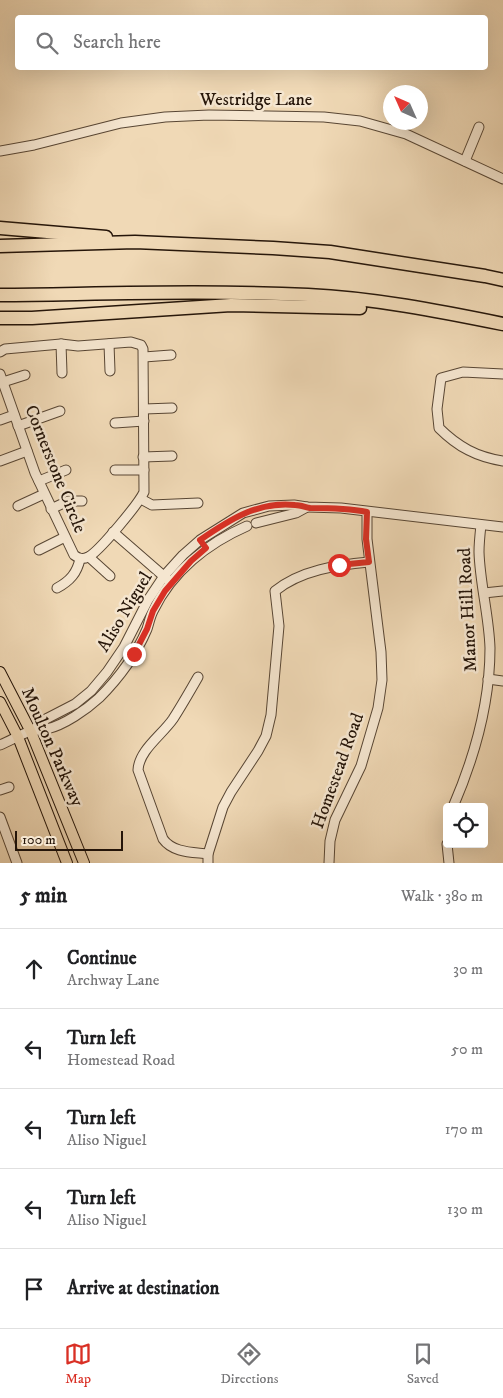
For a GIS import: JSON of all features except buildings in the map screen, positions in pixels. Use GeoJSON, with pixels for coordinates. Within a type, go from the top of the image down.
{"type":"FeatureCollection","features":[{"type":"Feature","properties":{"kind":"highway"},"geometry":{"type":"LineString","coordinates":[[0,228],[109,237],[135,242]]}},
{"type":"Feature","properties":{"kind":"highway"},"geometry":{"type":"LineString","coordinates":[[0,246],[135,242],[330,252],[503,280]]}},
{"type":"Feature","properties":{"kind":"highway"},"geometry":{"type":"LineString","coordinates":[[0,295],[101,293],[308,295],[372,301],[503,324]]}},
{"type":"Feature","properties":{"kind":"highway"},"geometry":{"type":"LineString","coordinates":[[0,318],[32,318],[231,305],[330,306],[436,311]]}},
{"type":"Feature","properties":{"kind":"main road","name":"Moulton Parkway"},"geometry":{"type":"LineString","coordinates":[[0,672],[31,732],[84,863]]}},
{"type":"Feature","properties":{"kind":"main road","name":"Moulton Parkway"},"geometry":{"type":"LineString","coordinates":[[0,702],[18,737],[67,863]]}},
{"type":"Feature","properties":{"kind":"street","name":"Westridge Lane"},"geometry":{"type":"LineString","coordinates":[[0,151],[34,145],[121,123],[166,117],[209,115],[324,117],[383,126],[413,137],[503,179]]}},
{"type":"Feature","properties":{"kind":"street"},"geometry":{"type":"LineString","coordinates":[[465,161],[479,127]]}},
{"type":"Feature","properties":{"kind":"street"},"geometry":{"type":"LineString","coordinates":[[0,352],[6,348],[136,342],[143,349],[144,357],[144,492],[141,499],[152,505],[198,502]]}},
{"type":"Feature","properties":{"kind":"street"},"geometry":{"type":"LineString","coordinates":[[61,344],[62,373]]}},
{"type":"Feature","properties":{"kind":"street"},"geometry":{"type":"LineString","coordinates":[[109,344],[110,371]]}},
{"type":"Feature","properties":{"kind":"street"},"geometry":{"type":"LineString","coordinates":[[144,357],[171,355]]}},
{"type":"Feature","properties":{"kind":"street"},"geometry":{"type":"LineString","coordinates":[[503,374],[463,372],[441,378],[437,409],[439,428],[461,447],[475,454],[503,461]]}},
{"type":"Feature","properties":{"kind":"street"},"geometry":{"type":"LineString","coordinates":[[1,378],[25,375]]}},
{"type":"Feature","properties":{"kind":"street","name":"Cornerstone Circle"},"geometry":{"type":"LineString","coordinates":[[1,378],[44,494],[74,555],[85,558],[113,532],[141,499]]}},
{"type":"Feature","properties":{"kind":"street"},"geometry":{"type":"LineString","coordinates":[[144,409],[172,408]]}},
{"type":"Feature","properties":{"kind":"street"},"geometry":{"type":"LineString","coordinates":[[18,426],[60,411]]}},
{"type":"Feature","properties":{"kind":"street"},"geometry":{"type":"LineString","coordinates":[[0,420],[14,415]]}},
{"type":"Feature","properties":{"kind":"street"},"geometry":{"type":"LineString","coordinates":[[115,423],[144,421]]}},
{"type":"Feature","properties":{"kind":"street"},"geometry":{"type":"LineString","coordinates":[[0,461],[27,451]]}},
{"type":"Feature","properties":{"kind":"street"},"geometry":{"type":"LineString","coordinates":[[143,457],[172,456]]}},
{"type":"Feature","properties":{"kind":"street"},"geometry":{"type":"LineString","coordinates":[[39,481],[66,470]]}},
{"type":"Feature","properties":{"kind":"street"},"geometry":{"type":"LineString","coordinates":[[115,470],[144,470]]}},
{"type":"Feature","properties":{"kind":"street"},"geometry":{"type":"LineString","coordinates":[[18,506],[44,494]]}},
{"type":"Feature","properties":{"kind":"street"},"geometry":{"type":"LineString","coordinates":[[51,508],[68,501],[82,501]]}},
{"type":"Feature","properties":{"kind":"street","name":"Aliso Niguel"},"geometry":{"type":"LineString","coordinates":[[0,746],[31,732],[48,729],[66,721],[97,699],[116,679],[134,654],[147,629],[168,579],[191,561],[203,544],[223,525],[251,510],[285,505],[308,508],[341,508],[481,526],[503,527]]}},
{"type":"Feature","properties":{"kind":"street","name":"Aliso Niguel"},"geometry":{"type":"LineString","coordinates":[[203,544],[251,524],[296,513],[308,508]]}},
{"type":"Feature","properties":{"kind":"street","name":"Homestead Road"},"geometry":{"type":"LineString","coordinates":[[328,863],[330,841],[335,820],[361,766],[378,708],[382,680],[381,652],[366,539],[367,512]]}},
{"type":"Feature","properties":{"kind":"street","name":"Manor Hill Road"},"geometry":{"type":"LineString","coordinates":[[455,803],[468,771],[485,712],[490,648],[479,553],[481,526]]}},
{"type":"Feature","properties":{"kind":"street","name":"Cornerstone Circle"},"geometry":{"type":"LineString","coordinates":[[113,532],[168,579]]}},
{"type":"Feature","properties":{"kind":"street"},"geometry":{"type":"LineString","coordinates":[[39,550],[65,538]]}},
{"type":"Feature","properties":{"kind":"street"},"geometry":{"type":"LineString","coordinates":[[57,588],[73,576],[85,558],[110,576]]}},
{"type":"Feature","properties":{"kind":"street"},"geometry":{"type":"LineString","coordinates":[[198,677],[174,717],[143,754],[138,770],[163,839],[167,845],[173,849],[208,858],[223,807],[266,736],[272,715],[279,626],[275,590],[284,584],[322,568],[369,562]]}},
{"type":"Feature","properties":{"kind":"street"},"geometry":{"type":"LineString","coordinates":[[484,593],[503,591]]}},
{"type":"Feature","properties":{"kind":"street"},"geometry":{"type":"LineString","coordinates":[[488,679],[503,681]]}},
{"type":"Feature","properties":{"kind":"street"},"geometry":{"type":"LineString","coordinates":[[0,817],[17,863]]}},
{"type":"Feature","properties":{"kind":"street"},"geometry":{"type":"LineString","coordinates":[[447,848],[449,863]]}},
{"type":"Feature","properties":{"kind":"route"},"geometry":{"type":"LineString","coordinates":[[134,654],[147,629],[153,611],[171,582],[206,548],[200,540],[243,513],[269,506],[294,505],[308,508],[341,508],[367,512],[366,539],[369,562],[339,565]]}}]}
